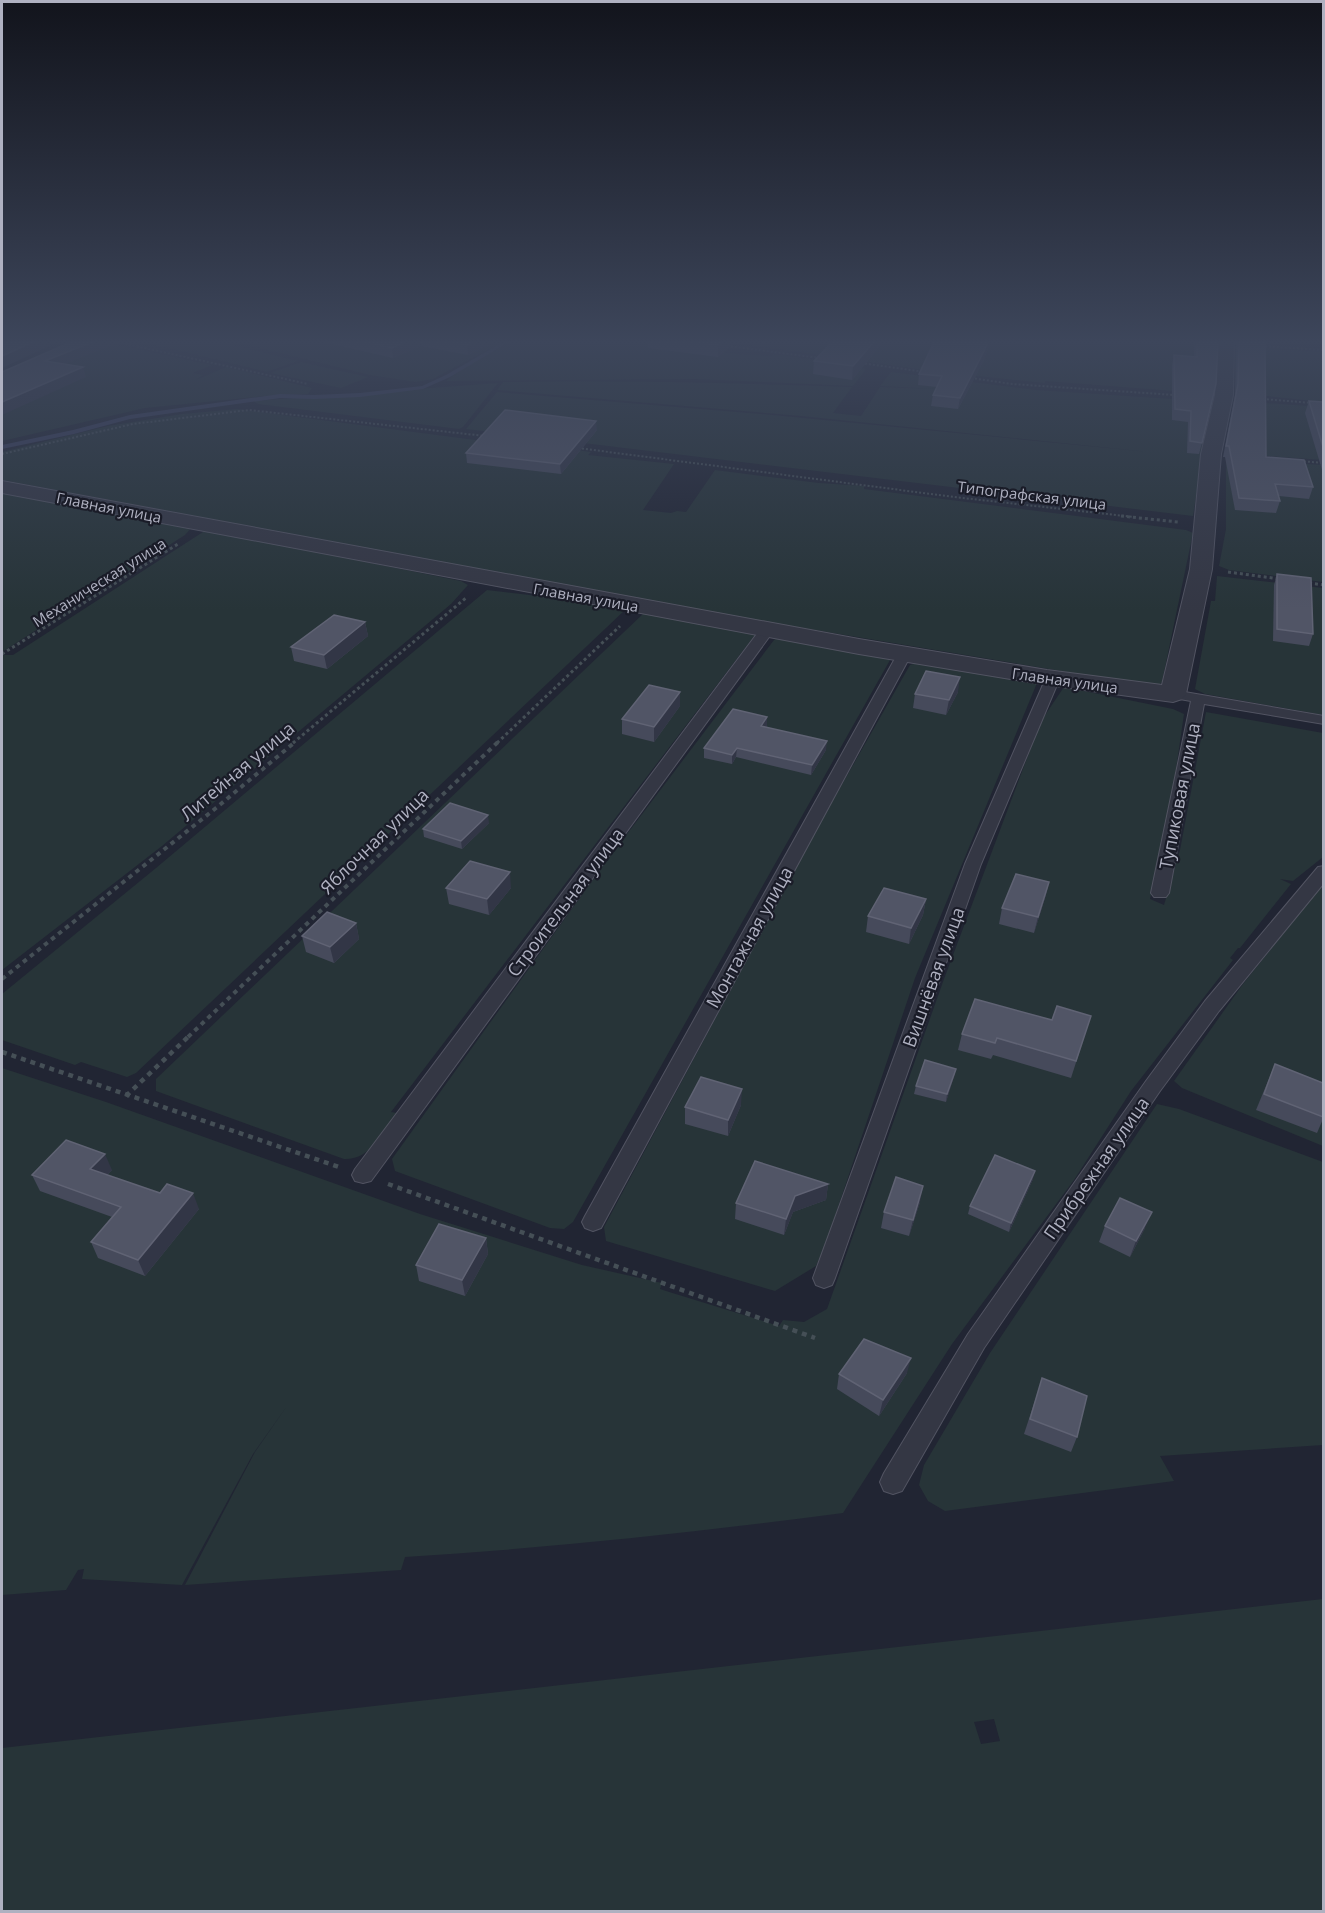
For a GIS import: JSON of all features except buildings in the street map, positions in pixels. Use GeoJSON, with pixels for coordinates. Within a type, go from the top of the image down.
{"type":"FeatureCollection","features":[{"type":"Feature","properties":{"kind":"street"},"geometry":{"type":"LineString","coordinates":[[1173,694],[1201,569],[1211,454],[1216,431]]}},
{"type":"Feature","properties":{"kind":"street","name":"Главная улица"},"geometry":{"type":"LineString","coordinates":[[2,487],[487,580],[768,630],[1052,680],[1173,694]]}},
{"type":"Feature","properties":{"kind":"lane","name":"Строительная улица"},"geometry":{"type":"LineString","coordinates":[[363,1175],[768,630]]}},
{"type":"Feature","properties":{"kind":"lane","name":"Монтажная улица"},"geometry":{"type":"LineString","coordinates":[[593,1222],[905,653]]}},
{"type":"Feature","properties":{"kind":"lane","name":"Вишнёвая улица"},"geometry":{"type":"LineString","coordinates":[[824,1278],[973,864],[1052,680]]}},
{"type":"Feature","properties":{"kind":"lane"},"geometry":{"type":"LineString","coordinates":[[1173,694],[1323,720]]}},
{"type":"Feature","properties":{"kind":"lane","name":"Тупиковая улица"},"geometry":{"type":"LineString","coordinates":[[1160,893],[1198,700]]}},
{"type":"Feature","properties":{"kind":"lane","name":"Прибрежная улица"},"geometry":{"type":"LineString","coordinates":[[893,1482],[976,1341],[1153,1086],[1212,1006],[1323,871]]}},
{"type":"Feature","properties":{"kind":"path"},"geometry":{"type":"LineString","coordinates":[[2,454],[101,431]]}},
{"type":"Feature","properties":{"kind":"path"},"geometry":{"type":"LineString","coordinates":[[446,431],[486,436]]}},
{"type":"Feature","properties":{"kind":"path","name":"Типографская улица"},"geometry":{"type":"LineString","coordinates":[[578,447],[954,497],[1206,526]]}},
{"type":"Feature","properties":{"kind":"path"},"geometry":{"type":"LineString","coordinates":[[1290,460],[1323,463]]}},
{"type":"Feature","properties":{"kind":"path","name":"Механическая улица"},"geometry":{"type":"LineString","coordinates":[[2,654],[206,525]]}},
{"type":"Feature","properties":{"kind":"path"},"geometry":{"type":"LineString","coordinates":[[1201,569],[1290,580]]}},
{"type":"Feature","properties":{"kind":"path","name":"Литейная улица"},"geometry":{"type":"LineString","coordinates":[[2,979],[216,808],[358,686],[487,580]]}},
{"type":"Feature","properties":{"kind":"path"},"geometry":{"type":"LineString","coordinates":[[1301,582],[1323,585]]}},
{"type":"Feature","properties":{"kind":"path","name":"Яблочная улица"},"geometry":{"type":"LineString","coordinates":[[126,1096],[640,606]]}},
{"type":"Feature","properties":{"kind":"path"},"geometry":{"type":"LineString","coordinates":[[2,1052],[363,1175],[815,1338]]}},
{"type":"Feature","properties":{"kind":"shaded area"},"geometry":{"type":"Polygon","coordinates":[[[2,431],[44,431],[2,441],[2,431]]]}},
{"type":"Feature","properties":{"kind":"shaded area"},"geometry":{"type":"Polygon","coordinates":[[[87,431],[409,431],[522,446],[525,443],[591,452],[588,455],[674,464],[643,510],[686,512],[715,470],[819,483],[864,486],[864,489],[1186,530],[1193,533],[1162,682],[1157,687],[737,617],[2,480],[2,452],[87,431]]]}},
{"type":"Feature","properties":{"kind":"shaded area"},"geometry":{"type":"Polygon","coordinates":[[[485,431],[938,431],[1149,452],[949,431],[1202,431],[1202,457],[1193,516],[485,431]]]}},
{"type":"Feature","properties":{"kind":"shaded area"},"geometry":{"type":"Polygon","coordinates":[[[1259,431],[1323,431],[1323,460],[1254,455],[1259,431]]]}},
{"type":"Feature","properties":{"kind":"shaded area"},"geometry":{"type":"Polygon","coordinates":[[[1226,459],[1323,465],[1323,582],[1229,570],[1219,566],[1226,529],[1226,459]]]}},
{"type":"Feature","properties":{"kind":"shaded area"},"geometry":{"type":"Polygon","coordinates":[[[2,492],[192,527],[185,535],[2,652],[2,492]]]}},
{"type":"Feature","properties":{"kind":"shaded area"},"geometry":{"type":"Polygon","coordinates":[[[206,530],[461,581],[468,585],[451,604],[162,846],[2,970],[2,655],[13,655],[206,530]]]}},
{"type":"Feature","properties":{"kind":"shaded area"},"geometry":{"type":"Polygon","coordinates":[[[1217,576],[1323,588],[1323,715],[1205,694],[1195,689],[1211,601],[1215,601],[1217,576]]]}},
{"type":"Feature","properties":{"kind":"shaded area"},"geometry":{"type":"Polygon","coordinates":[[[487,590],[572,600],[625,610],[136,1073],[127,1077],[81,1062],[75,1065],[2,1040],[2,994],[487,590]]]}},
{"type":"Feature","properties":{"kind":"shaded area"},"geometry":{"type":"Polygon","coordinates":[[[645,612],[752,631],[755,635],[391,1112],[397,1113],[369,1150],[362,1155],[344,1159],[156,1091],[156,1079],[645,612]]]}},
{"type":"Feature","properties":{"kind":"shaded area"},"geometry":{"type":"Polygon","coordinates":[[[780,636],[888,656],[890,660],[573,1222],[564,1229],[550,1228],[395,1171],[392,1159],[602,867],[774,640],[780,636]]]}},
{"type":"Feature","properties":{"kind":"shaded area"},"geometry":{"type":"Polygon","coordinates":[[[917,663],[1037,683],[915,978],[825,1246],[816,1266],[775,1291],[606,1241],[604,1227],[816,830],[910,665],[917,663]]]}},
{"type":"Feature","properties":{"kind":"shaded area"},"geometry":{"type":"Polygon","coordinates":[[[1064,687],[1173,709],[1184,714],[1172,797],[1150,899],[1164,905],[1180,850],[1206,712],[1323,733],[1323,857],[1293,881],[1280,879],[1291,884],[1230,958],[1233,960],[1131,1091],[1074,1180],[952,1344],[843,1513],[624,1539],[405,1557],[401,1570],[185,1585],[255,1452],[287,1406],[253,1454],[182,1585],[82,1579],[84,1569],[78,1570],[66,1590],[2,1595],[2,1068],[106,1102],[420,1214],[582,1265],[662,1283],[660,1289],[779,1326],[783,1320],[804,1322],[827,1309],[944,979],[1041,721],[1064,687]]]}},
{"type":"Feature","properties":{"kind":"shaded area"},"geometry":{"type":"Polygon","coordinates":[[[1323,883],[1323,1146],[1182,1088],[1174,1081],[1243,984],[1323,883]]]}},
{"type":"Feature","properties":{"kind":"shaded area"},"geometry":{"type":"Polygon","coordinates":[[[1157,1104],[1179,1109],[1323,1162],[1323,1445],[1160,1456],[1174,1481],[945,1511],[928,1501],[919,1485],[924,1465],[990,1353],[1157,1104]]]}},
{"type":"Feature","properties":{"kind":"shaded area"},"geometry":{"type":"Polygon","coordinates":[[[1323,1599],[1323,1911],[2,1911],[2,1748],[1323,1599]],[[994,1719],[974,1722],[981,1744],[1000,1741],[994,1719]]]}},
{"type":"Feature","properties":{"kind":"waterway"},"geometry":{"type":"LineString","coordinates":[[2,447],[77,431]]}}]}
